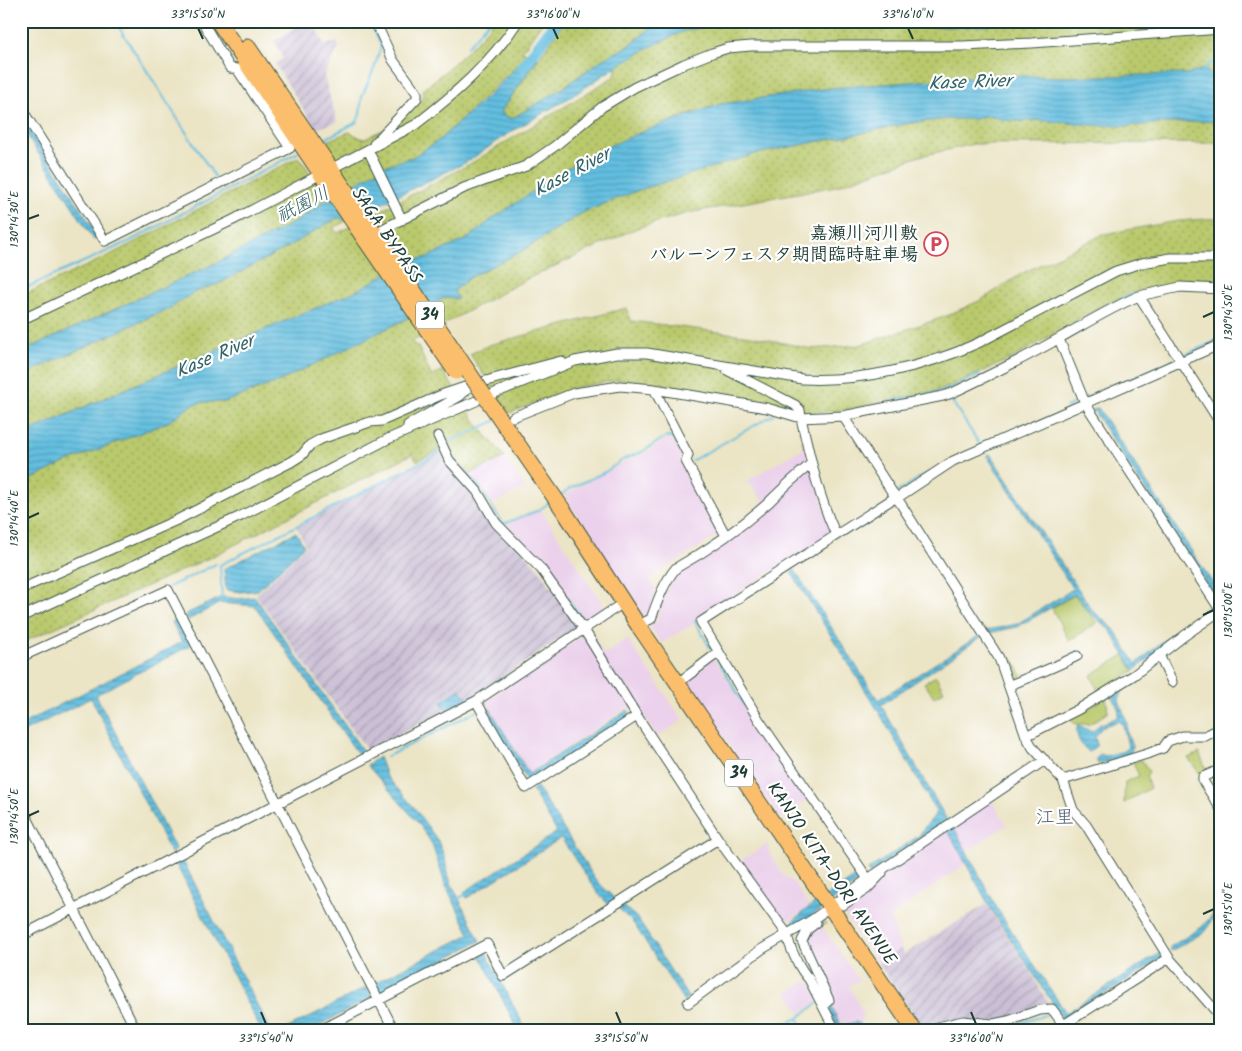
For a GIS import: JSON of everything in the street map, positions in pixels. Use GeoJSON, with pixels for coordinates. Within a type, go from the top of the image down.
{"type":"FeatureCollection","features":[{"type":"Feature","properties":{"kind":"highway","name":"SAGA BYPASS"},"geometry":{"type":"LineString","coordinates":[[218,21],[233,31],[561,517]]}},
{"type":"Feature","properties":{"kind":"highway","name":"KANJO KITA-DORI AVENUE"},"geometry":{"type":"LineString","coordinates":[[561,517],[828,912],[914,1030]]}},
{"type":"Feature","properties":{"kind":"highway","name":"KANJO KITA-DORI AVENUE"},"geometry":{"type":"LineString","coordinates":[[619,605],[638,625],[678,683],[905,1030]]}},
{"type":"Feature","properties":{"kind":"street"},"geometry":{"type":"LineString","coordinates":[[21,108],[105,240],[290,148],[237,69],[230,68],[202,21]]}},
{"type":"Feature","properties":{"kind":"street"},"geometry":{"type":"LineString","coordinates":[[368,150],[417,98],[417,93],[393,60],[375,21]]}},
{"type":"Feature","properties":{"kind":"street"},"geometry":{"type":"LineString","coordinates":[[21,320],[233,220],[415,125],[437,108],[493,55],[518,21]]}},
{"type":"Feature","properties":{"kind":"street"},"geometry":{"type":"LineString","coordinates":[[370,235],[464,188],[526,166],[617,97],[684,64],[728,48],[751,46],[962,46],[1032,43],[1221,29]]}},
{"type":"Feature","properties":{"kind":"street"},"geometry":{"type":"LineString","coordinates":[[368,150],[402,220]]}},
{"type":"Feature","properties":{"kind":"street"},"geometry":{"type":"LineString","coordinates":[[21,589],[177,520],[291,462],[302,455],[310,445],[321,439],[370,422],[382,421],[441,395],[479,397],[575,361],[617,353],[646,353],[802,379],[828,380],[914,366],[959,352],[1091,282],[1116,271],[1142,263],[1171,258],[1221,258]]}},
{"type":"Feature","properties":{"kind":"street"},"geometry":{"type":"LineString","coordinates":[[513,416],[574,393],[620,386],[800,414],[842,416],[943,396],[1006,367],[1059,339],[1103,312],[1139,296],[1180,288],[1221,289]]}},
{"type":"Feature","properties":{"kind":"street"},"geometry":{"type":"LineString","coordinates":[[1139,296],[1221,424]]}},
{"type":"Feature","properties":{"kind":"street"},"geometry":{"type":"LineString","coordinates":[[1026,736],[1094,700],[1134,675],[1219,609],[1083,399],[1059,339]]}},
{"type":"Feature","properties":{"kind":"street"},"geometry":{"type":"LineString","coordinates":[[865,875],[716,654],[701,622],[835,532],[897,498],[953,461],[1083,399],[1221,344]]}},
{"type":"Feature","properties":{"kind":"street"},"geometry":{"type":"LineString","coordinates":[[21,617],[241,516],[388,439],[479,397],[564,361],[575,361]]}},
{"type":"Feature","properties":{"kind":"street"},"geometry":{"type":"LineString","coordinates":[[723,366],[727,370],[795,405],[800,414],[811,464],[825,509],[835,532]]}},
{"type":"Feature","properties":{"kind":"street"},"geometry":{"type":"LineString","coordinates":[[654,390],[688,455],[686,460],[726,536]]}},
{"type":"Feature","properties":{"kind":"street"},"geometry":{"type":"LineString","coordinates":[[388,439],[398,431],[460,396],[479,397]]}},
{"type":"Feature","properties":{"kind":"street"},"geometry":{"type":"LineString","coordinates":[[842,416],[897,498],[999,658],[1026,736],[1033,748],[1063,780],[1073,810],[1086,825],[1166,954],[1221,1017]]}},
{"type":"Feature","properties":{"kind":"street"},"geometry":{"type":"LineString","coordinates":[[438,436],[449,460],[477,491],[496,523],[541,569],[583,628],[635,713],[718,839],[790,933]]}},
{"type":"Feature","properties":{"kind":"street"},"geometry":{"type":"LineString","coordinates":[[638,625],[651,619],[658,599],[676,568],[726,536],[768,503],[781,489],[811,464]]}},
{"type":"Feature","properties":{"kind":"street"},"geometry":{"type":"LineString","coordinates":[[21,657],[168,590],[394,1030]]}},
{"type":"Feature","properties":{"kind":"street"},"geometry":{"type":"LineString","coordinates":[[21,936],[476,701],[619,605]]}},
{"type":"Feature","properties":{"kind":"street"},"geometry":{"type":"LineString","coordinates":[[678,683],[716,654]]}},
{"type":"Feature","properties":{"kind":"street"},"geometry":{"type":"LineString","coordinates":[[1159,655],[1172,682]]}},
{"type":"Feature","properties":{"kind":"street"},"geometry":{"type":"LineString","coordinates":[[1010,686],[1044,670],[1054,668],[1077,656]]}},
{"type":"Feature","properties":{"kind":"street"},"geometry":{"type":"LineString","coordinates":[[476,701],[526,788],[635,713]]}},
{"type":"Feature","properties":{"kind":"street"},"geometry":{"type":"LineString","coordinates":[[1063,780],[1150,754],[1162,748],[1168,741],[1184,736],[1205,736],[1221,728]]}},
{"type":"Feature","properties":{"kind":"street"},"geometry":{"type":"LineString","coordinates":[[821,1002],[829,1000],[802,940],[808,929],[865,875],[886,867],[1045,760]]}},
{"type":"Feature","properties":{"kind":"street"},"geometry":{"type":"LineString","coordinates":[[1221,769],[1203,777],[1203,781],[1221,809]]}},
{"type":"Feature","properties":{"kind":"street"},"geometry":{"type":"LineString","coordinates":[[21,806],[136,1030]]}},
{"type":"Feature","properties":{"kind":"street"},"geometry":{"type":"LineString","coordinates":[[321,1030],[375,994],[487,944],[503,976],[718,839]]}},
{"type":"Feature","properties":{"kind":"street"},"geometry":{"type":"LineString","coordinates":[[688,1003],[762,949],[868,889],[886,867]]}},
{"type":"Feature","properties":{"kind":"street"},"geometry":{"type":"LineString","coordinates":[[790,933],[788,941],[835,1030]]}},
{"type":"Feature","properties":{"kind":"street"},"geometry":{"type":"LineString","coordinates":[[938,1027],[963,1021],[992,1028],[1040,1010],[1054,1012],[1065,1024],[1166,954]]}},
{"type":"Feature","properties":{"kind":"shaded area"},"geometry":{"type":"Polygon","coordinates":[[[307,21],[312,21],[325,45],[337,42],[339,47],[324,76],[337,122],[316,129],[275,64],[283,58],[274,41],[307,21]]]}},
{"type":"Feature","properties":{"kind":"shaded area"},"geometry":{"type":"Polygon","coordinates":[[[667,438],[673,441],[682,455],[680,458],[720,534],[650,578],[657,593],[648,614],[643,617],[564,495],[626,461],[647,453],[667,438]]]}},
{"type":"Feature","properties":{"kind":"shaded area"},"geometry":{"type":"Polygon","coordinates":[[[805,447],[833,532],[693,621],[694,624],[661,643],[649,626],[657,621],[660,602],[677,571],[722,542],[764,501],[747,481],[805,447]]]}},
{"type":"Feature","properties":{"kind":"shaded area"},"geometry":{"type":"Polygon","coordinates":[[[440,453],[540,571],[578,626],[474,697],[367,750],[256,595],[306,546],[297,527],[440,453]]]}},
{"type":"Feature","properties":{"kind":"shaded area"},"geometry":{"type":"Polygon","coordinates":[[[505,457],[525,488],[493,504],[470,474],[505,457]]]}},
{"type":"Feature","properties":{"kind":"shaded area"},"geometry":{"type":"Polygon","coordinates":[[[541,510],[604,606],[599,612],[585,620],[547,566],[506,525],[541,510]]]}},
{"type":"Feature","properties":{"kind":"shaded area"},"geometry":{"type":"Polygon","coordinates":[[[591,632],[604,654],[627,639],[683,720],[657,737],[639,709],[627,708],[529,773],[486,701],[581,635],[591,632]]]}},
{"type":"Feature","properties":{"kind":"shaded area"},"geometry":{"type":"Polygon","coordinates":[[[714,658],[754,723],[807,799],[780,819],[686,681],[714,658]]]}},
{"type":"Feature","properties":{"kind":"shaded area"},"geometry":{"type":"Polygon","coordinates":[[[991,799],[1007,825],[968,850],[965,864],[890,917],[901,949],[878,963],[841,909],[875,885],[889,869],[991,799]]]}},
{"type":"Feature","properties":{"kind":"shaded area"},"geometry":{"type":"Polygon","coordinates":[[[767,844],[770,854],[783,875],[795,884],[809,907],[785,923],[740,861],[767,844]]]}},
{"type":"Feature","properties":{"kind":"shaded area"},"geometry":{"type":"Polygon","coordinates":[[[987,904],[1033,976],[1050,1007],[1009,1020],[922,1027],[878,963],[901,949],[904,954],[987,904]]]}},
{"type":"Feature","properties":{"kind":"shaded area"},"geometry":{"type":"Polygon","coordinates":[[[820,924],[859,980],[849,986],[863,1013],[861,1022],[840,1026],[818,1001],[800,1013],[787,993],[806,981],[829,995],[805,945],[809,933],[820,924]]]}},
{"type":"Feature","properties":{"kind":"green space"},"geometry":{"type":"Polygon","coordinates":[[[493,21],[543,21],[522,51],[529,54],[438,141],[413,157],[387,165],[323,202],[297,221],[216,263],[21,352],[21,296],[106,257],[299,157],[325,194],[349,180],[324,142],[349,132],[363,139],[396,124],[423,97],[423,90],[469,49],[493,21]]]}},
{"type":"Feature","properties":{"kind":"green space"},"geometry":{"type":"Polygon","coordinates":[[[565,21],[665,21],[650,29],[629,46],[603,59],[560,90],[512,119],[500,113],[565,21]]]}},
{"type":"Feature","properties":{"kind":"green space"},"geometry":{"type":"Polygon","coordinates":[[[972,21],[1221,21],[1221,80],[1207,73],[1205,68],[1190,74],[1057,77],[1002,75],[831,88],[721,104],[683,116],[574,164],[491,220],[469,238],[428,257],[406,262],[356,291],[21,435],[21,376],[172,307],[193,293],[220,283],[337,218],[348,220],[333,228],[338,233],[470,164],[615,76],[617,66],[652,46],[684,31],[717,25],[967,27],[972,21]]]}},
{"type":"Feature","properties":{"kind":"green space"},"geometry":{"type":"Polygon","coordinates":[[[988,115],[1004,120],[1037,120],[1126,126],[1204,121],[1221,122],[1221,143],[974,144],[920,156],[836,186],[688,213],[637,228],[525,280],[411,342],[418,347],[432,377],[442,370],[480,428],[505,457],[470,474],[452,455],[440,450],[417,461],[412,454],[211,557],[21,643],[21,484],[62,464],[168,422],[192,405],[203,402],[225,402],[282,380],[404,320],[444,298],[457,299],[454,291],[470,277],[520,252],[584,212],[639,190],[755,154],[911,123],[946,119],[976,119],[988,115]]]}},
{"type":"Feature","properties":{"kind":"green space"},"geometry":{"type":"Polygon","coordinates":[[[1221,218],[1221,284],[1179,283],[1141,290],[1104,305],[1013,358],[944,389],[839,411],[802,412],[759,401],[651,382],[618,380],[577,387],[509,413],[470,354],[489,345],[626,308],[631,321],[752,336],[811,349],[859,345],[944,317],[981,300],[1023,273],[1104,234],[1178,221],[1221,218]]]}},
{"type":"Feature","properties":{"kind":"green space"},"geometry":{"type":"Polygon","coordinates":[[[1075,595],[1097,623],[1069,641],[1052,608],[1075,595]]]}},
{"type":"Feature","properties":{"kind":"green space"},"geometry":{"type":"Polygon","coordinates":[[[1124,655],[1134,671],[1099,693],[1091,675],[1124,655]]]}},
{"type":"Feature","properties":{"kind":"green space"},"geometry":{"type":"Polygon","coordinates":[[[1013,659],[1022,676],[1012,682],[1006,663],[1013,659]]]}},
{"type":"Feature","properties":{"kind":"green space"},"geometry":{"type":"Polygon","coordinates":[[[936,676],[944,691],[934,697],[924,683],[936,676]]]}},
{"type":"Feature","properties":{"kind":"green space"},"geometry":{"type":"Polygon","coordinates":[[[1106,697],[1108,712],[1090,724],[1075,724],[1068,717],[1086,711],[1106,697]]]}},
{"type":"Feature","properties":{"kind":"green space"},"geometry":{"type":"Polygon","coordinates":[[[1199,753],[1207,771],[1200,774],[1188,758],[1199,753]]]}},
{"type":"Feature","properties":{"kind":"green space"},"geometry":{"type":"Polygon","coordinates":[[[1142,760],[1149,772],[1146,776],[1150,788],[1124,803],[1125,782],[1139,776],[1133,762],[1142,760]]]}},
{"type":"Feature","properties":{"kind":"water"},"geometry":{"type":"Polygon","coordinates":[[[665,21],[1047,21],[967,27],[717,25],[684,31],[652,46],[617,66],[577,93],[511,132],[467,162],[348,220],[337,218],[220,283],[193,293],[172,307],[21,376],[21,352],[216,263],[297,221],[323,202],[387,165],[413,157],[438,141],[489,95],[529,54],[538,58],[500,113],[511,119],[560,90],[603,59],[629,46],[650,29],[665,21]]]}},
{"type":"Feature","properties":{"kind":"water","name":"Kase River"},"geometry":{"type":"Polygon","coordinates":[[[1205,68],[1208,73],[1221,80],[1221,122],[1204,121],[1126,126],[1037,120],[1004,120],[988,115],[976,119],[946,119],[911,123],[755,154],[639,190],[584,212],[520,252],[470,277],[454,291],[458,299],[444,298],[404,320],[282,380],[225,402],[203,402],[192,405],[168,422],[62,464],[21,484],[21,435],[356,291],[406,262],[428,257],[469,238],[491,220],[574,164],[600,150],[644,131],[721,104],[831,88],[1002,75],[1057,77],[1190,74],[1205,68]]]}},
{"type":"Feature","properties":{"kind":"water"},"geometry":{"type":"Polygon","coordinates":[[[21,116],[99,237],[94,240],[21,126],[21,116]]]}},
{"type":"Feature","properties":{"kind":"water"},"geometry":{"type":"Polygon","coordinates":[[[1098,408],[1221,596],[1221,606],[1093,410],[1098,408]]]}},
{"type":"Feature","properties":{"kind":"water"},"geometry":{"type":"Polygon","coordinates":[[[990,454],[1092,610],[1114,629],[1136,664],[1180,627],[1212,606],[1215,610],[1134,670],[1110,630],[1089,612],[1075,594],[1017,627],[989,633],[988,630],[1017,624],[1073,589],[987,456],[990,454]]]}},
{"type":"Feature","properties":{"kind":"water"},"geometry":{"type":"Polygon","coordinates":[[[296,532],[304,546],[258,590],[241,592],[226,590],[224,569],[296,532]]]}},
{"type":"Feature","properties":{"kind":"water"},"geometry":{"type":"Polygon","coordinates":[[[794,569],[878,700],[980,635],[981,637],[881,705],[947,820],[869,874],[868,870],[920,835],[936,811],[877,709],[791,572],[794,569]]]}},
{"type":"Feature","properties":{"kind":"water"},"geometry":{"type":"Polygon","coordinates":[[[222,597],[240,599],[255,597],[365,754],[360,757],[255,606],[220,603],[188,620],[186,614],[222,597]]]}},
{"type":"Feature","properties":{"kind":"water"},"geometry":{"type":"Polygon","coordinates":[[[178,619],[191,645],[96,695],[176,850],[171,853],[91,698],[21,733],[21,725],[182,642],[172,622],[178,619]]]}},
{"type":"Feature","properties":{"kind":"water"},"geometry":{"type":"Polygon","coordinates":[[[1124,687],[1119,700],[1127,722],[1127,733],[1133,746],[1129,756],[1098,764],[1096,759],[1100,754],[1105,756],[1125,751],[1128,746],[1123,725],[1118,721],[1102,727],[1095,737],[1097,745],[1089,752],[1079,740],[1077,733],[1078,725],[1092,732],[1099,725],[1118,717],[1119,711],[1112,694],[1124,687]]]}},
{"type":"Feature","properties":{"kind":"water"},"geometry":{"type":"Polygon","coordinates":[[[460,689],[468,699],[446,709],[441,702],[460,689]]]}},
{"type":"Feature","properties":{"kind":"water"},"geometry":{"type":"Polygon","coordinates":[[[490,709],[529,774],[628,710],[631,715],[528,782],[485,710],[490,709]]]}},
{"type":"Feature","properties":{"kind":"water"},"geometry":{"type":"Polygon","coordinates":[[[379,757],[386,776],[413,806],[438,841],[445,858],[451,883],[480,941],[381,993],[375,983],[470,934],[445,884],[432,844],[420,825],[367,765],[379,757]]]}},
{"type":"Feature","properties":{"kind":"water"},"geometry":{"type":"Polygon","coordinates":[[[537,787],[595,879],[616,900],[609,905],[597,892],[561,838],[467,898],[464,892],[557,832],[532,790],[537,787]]]}},
{"type":"Feature","properties":{"kind":"water"},"geometry":{"type":"Polygon","coordinates":[[[953,826],[998,910],[1066,1013],[1160,953],[1163,957],[1066,1019],[1063,1019],[991,909],[947,829],[953,826]]]}},
{"type":"Feature","properties":{"kind":"water"},"geometry":{"type":"Polygon","coordinates":[[[182,859],[270,1030],[261,1030],[175,862],[182,859]]]}},
{"type":"Feature","properties":{"kind":"water"},"geometry":{"type":"Polygon","coordinates":[[[861,874],[864,878],[813,915],[791,926],[790,924],[808,908],[861,874]]]}},
{"type":"Feature","properties":{"kind":"water"},"geometry":{"type":"Polygon","coordinates":[[[1221,905],[1221,911],[1212,919],[1206,931],[1171,951],[1170,947],[1202,927],[1221,905]]]}},
{"type":"Feature","properties":{"kind":"water"},"geometry":{"type":"Polygon","coordinates":[[[623,906],[637,918],[688,997],[684,1001],[634,924],[618,908],[623,906]]]}},
{"type":"Feature","properties":{"kind":"water"},"geometry":{"type":"Polygon","coordinates":[[[484,949],[526,1030],[518,1030],[479,953],[484,949]]]}},
{"type":"Feature","properties":{"kind":"water"},"geometry":{"type":"Polygon","coordinates":[[[367,987],[372,998],[310,1030],[284,1030],[367,987]]]}},
{"type":"Feature","properties":{"kind":"water"},"geometry":{"type":"Polygon","coordinates":[[[831,1006],[840,1024],[856,1022],[861,1025],[862,1030],[838,1029],[828,1007],[831,1006]]]}},
{"type":"Feature","properties":{"kind":"waterway"},"geometry":{"type":"LineString","coordinates":[[115,21],[216,179]]}},
{"type":"Feature","properties":{"kind":"waterway"},"geometry":{"type":"LineString","coordinates":[[319,142],[357,122],[362,96],[374,69],[381,46],[370,21]]}},
{"type":"Feature","properties":{"kind":"waterway"},"geometry":{"type":"LineString","coordinates":[[467,47],[489,21]]}},
{"type":"Feature","properties":{"kind":"waterway","name":"祇園川"},"geometry":{"type":"LineString","coordinates":[[523,67],[557,21]]}},
{"type":"Feature","properties":{"kind":"waterway"},"geometry":{"type":"LineString","coordinates":[[1204,69],[1210,63],[1221,58]]}},
{"type":"Feature","properties":{"kind":"waterway"},"geometry":{"type":"LineString","coordinates":[[21,290],[128,242],[299,152]]}},
{"type":"Feature","properties":{"kind":"waterway"},"geometry":{"type":"LineString","coordinates":[[1088,317],[1132,294]]}},
{"type":"Feature","properties":{"kind":"waterway"},"geometry":{"type":"LineString","coordinates":[[1182,356],[1221,339]]}},
{"type":"Feature","properties":{"kind":"waterway"},"geometry":{"type":"LineString","coordinates":[[1087,398],[1174,360]]}},
{"type":"Feature","properties":{"kind":"waterway"},"geometry":{"type":"LineString","coordinates":[[889,402],[944,391],[980,375]]}},
{"type":"Feature","properties":{"kind":"waterway"},"geometry":{"type":"LineString","coordinates":[[950,398],[980,445]]}},
{"type":"Feature","properties":{"kind":"waterway"},"geometry":{"type":"LineString","coordinates":[[1066,407],[1080,401]]}},
{"type":"Feature","properties":{"kind":"waterway"},"geometry":{"type":"LineString","coordinates":[[693,460],[773,415]]}},
{"type":"Feature","properties":{"kind":"waterway"},"geometry":{"type":"LineString","coordinates":[[445,444],[495,421]]}},
{"type":"Feature","properties":{"kind":"waterway"},"geometry":{"type":"LineString","coordinates":[[561,495],[569,489],[605,472],[624,459],[642,452],[667,436],[674,439],[677,444]]}},
{"type":"Feature","properties":{"kind":"waterway"},"geometry":{"type":"LineString","coordinates":[[222,600],[220,565],[441,452]]}},
{"type":"Feature","properties":{"kind":"waterway"},"geometry":{"type":"LineString","coordinates":[[464,470],[479,486],[503,524]]}},
{"type":"Feature","properties":{"kind":"waterway"},"geometry":{"type":"LineString","coordinates":[[897,492],[929,472]]}},
{"type":"Feature","properties":{"kind":"waterway"},"geometry":{"type":"LineString","coordinates":[[503,524],[539,510],[550,502]]}},
{"type":"Feature","properties":{"kind":"waterway"},"geometry":{"type":"LineString","coordinates":[[169,587],[216,564]]}},
{"type":"Feature","properties":{"kind":"waterway"},"geometry":{"type":"LineString","coordinates":[[549,573],[583,620]]}},
{"type":"Feature","properties":{"kind":"waterway"},"geometry":{"type":"LineString","coordinates":[[698,619],[695,622],[713,652]]}},
{"type":"Feature","properties":{"kind":"waterway"},"geometry":{"type":"LineString","coordinates":[[717,658],[745,706]]}},
{"type":"Feature","properties":{"kind":"waterway"},"geometry":{"type":"LineString","coordinates":[[386,757],[477,711]]}},
{"type":"Feature","properties":{"kind":"waterway"},"geometry":{"type":"LineString","coordinates":[[457,899],[467,894]]}},
{"type":"Feature","properties":{"kind":"waterway"},"geometry":{"type":"LineString","coordinates":[[792,935],[812,976]]}},
{"type":"Feature","properties":{"kind":"waterway"},"geometry":{"type":"LineString","coordinates":[[773,1030],[798,1018],[818,1003]]}},
{"type":"Feature","properties":{"kind":"waterway"},"geometry":{"type":"LineString","coordinates":[[998,1027],[1009,1027],[1051,1013]]}},
{"type":"Feature","properties":{"kind":"waterway"},"geometry":{"type":"LineString","coordinates":[[798,1018],[804,1030]]}},
{"type":"Feature","properties":{"kind":"tunnel"},"geometry":{"type":"LineString","coordinates":[[816,923],[836,910]]}},
{"type":"Feature","properties":{"kind":"place","name":"嘉瀬川河川敷 バルーンフェスタ期間臨時駐車場"},"geometry":{"type":"Point","coordinates":[936,244]}},
{"type":"Feature","properties":{"kind":"district","name":"江里"},"geometry":{"type":"Point","coordinates":[1055,818]}}]}
